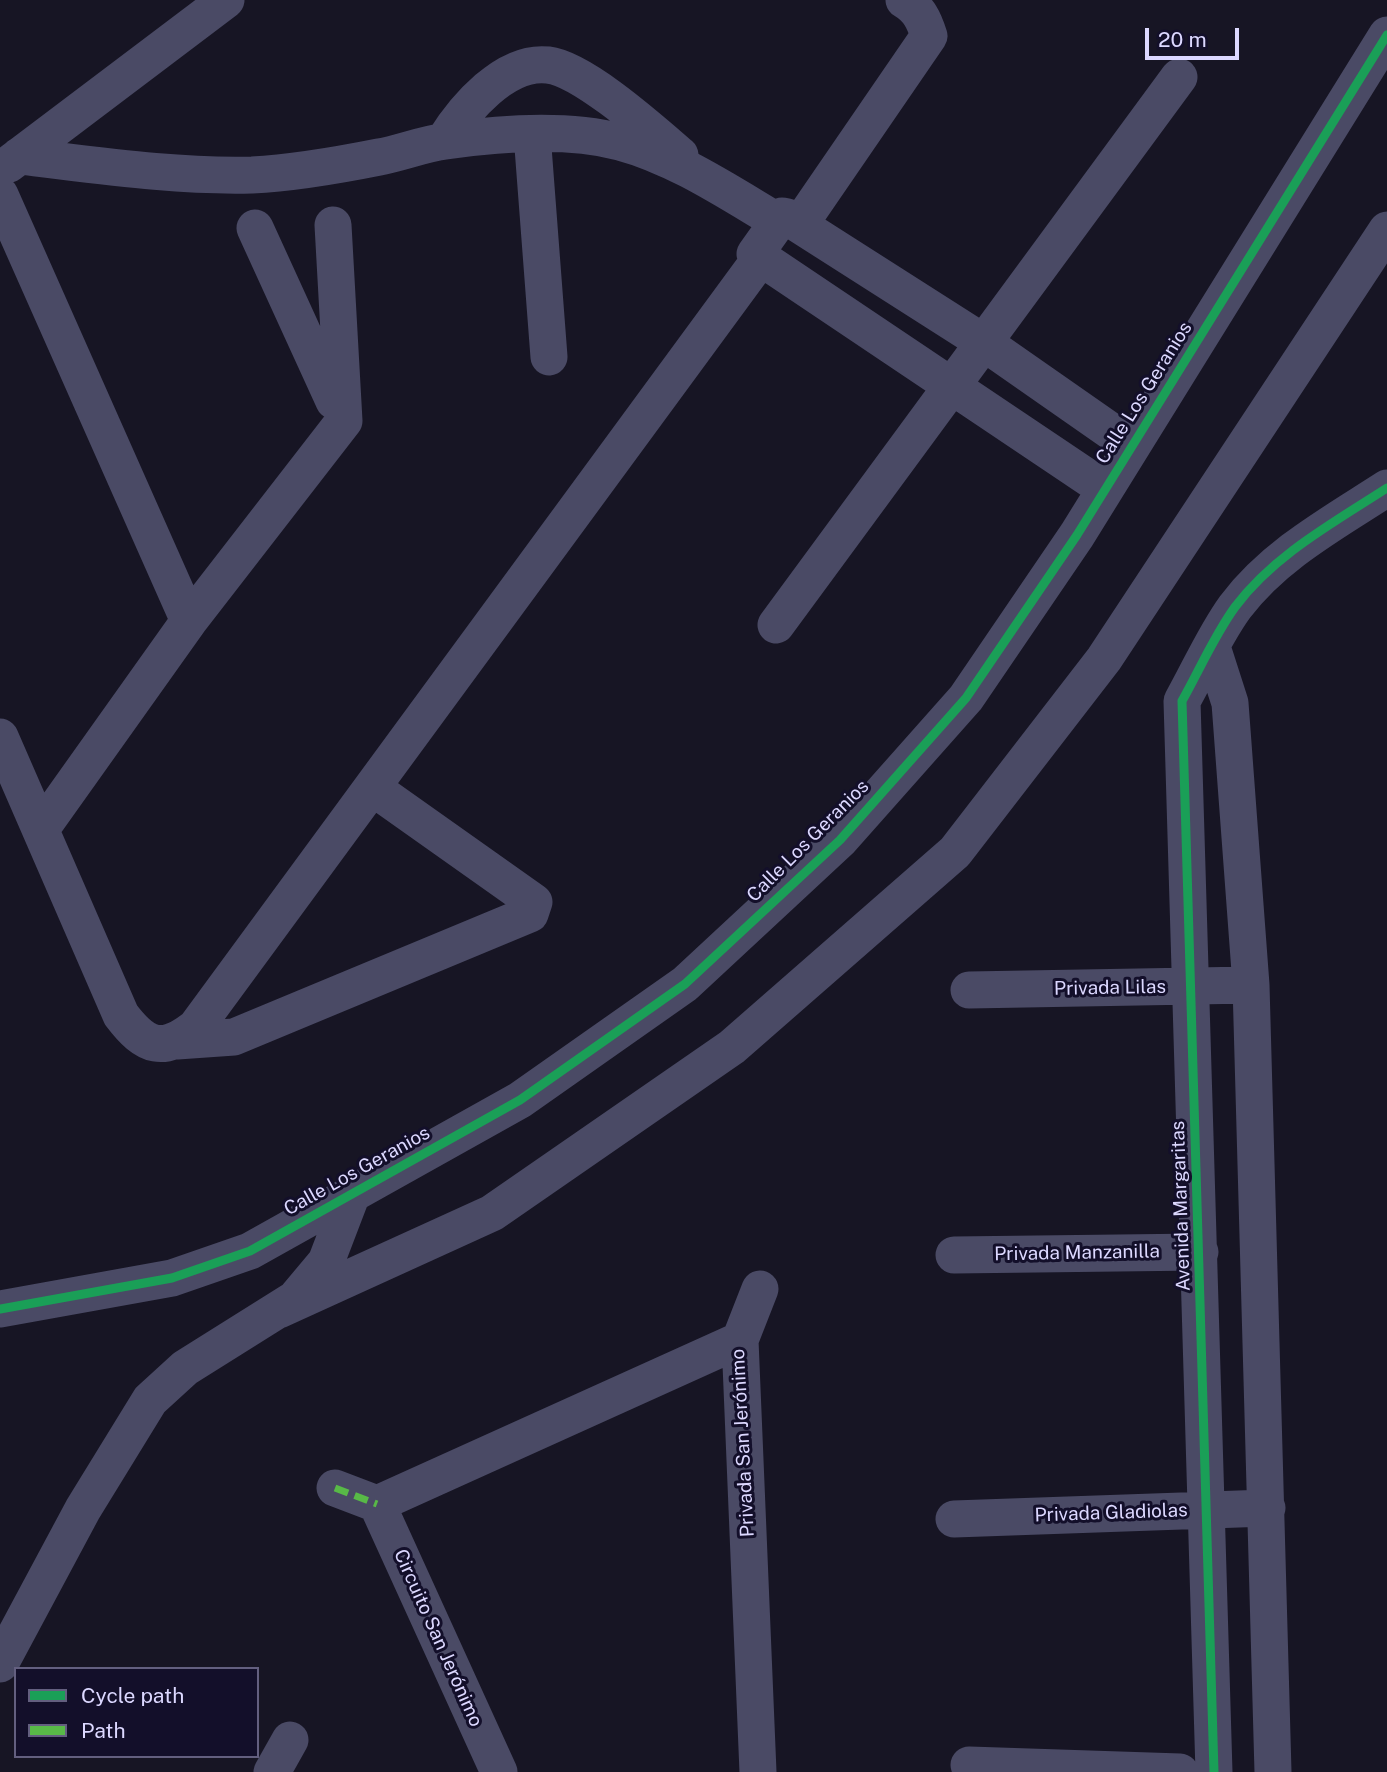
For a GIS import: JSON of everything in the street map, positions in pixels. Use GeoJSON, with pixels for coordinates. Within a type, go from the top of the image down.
{"type":"FeatureCollection","features":[{"type":"Feature","properties":{"kind":"street"},"geometry":{"type":"LineString","coordinates":[[10,164],[226,0]]}},
{"type":"Feature","properties":{"kind":"street"},"geometry":{"type":"LineString","coordinates":[[904,0],[915,7],[924,19],[929,36],[788,223],[755,254],[953,384],[1105,489]]}},
{"type":"Feature","properties":{"kind":"street","name":"Calle Los Geranios"},"geometry":{"type":"LineString","coordinates":[[0,1309],[172,1278],[250,1251],[520,1100],[685,984],[840,840],[966,698],[1105,489],[1387,35]]}},
{"type":"Feature","properties":{"kind":"street"},"geometry":{"type":"LineString","coordinates":[[444,141],[465,108],[493,86],[522,68],[551,65],[588,83],[644,125],[712,182]]}},
{"type":"Feature","properties":{"kind":"street"},"geometry":{"type":"LineString","coordinates":[[776,625],[1179,77]]}},
{"type":"Feature","properties":{"kind":"street"},"geometry":{"type":"LineString","coordinates":[[10,164],[253,175],[379,157],[444,141],[532,134],[620,142],[712,182],[788,223],[984,342],[1132,446]]}},
{"type":"Feature","properties":{"kind":"street"},"geometry":{"type":"LineString","coordinates":[[532,134],[549,357]]}},
{"type":"Feature","properties":{"kind":"street"},"geometry":{"type":"LineString","coordinates":[[0,195],[189,621]]}},
{"type":"Feature","properties":{"kind":"street"},"geometry":{"type":"LineString","coordinates":[[41,829],[189,621],[344,421],[332,225]]}},
{"type":"Feature","properties":{"kind":"street"},"geometry":{"type":"LineString","coordinates":[[255,228],[344,421]]}},
{"type":"Feature","properties":{"kind":"street"},"geometry":{"type":"LineString","coordinates":[[279,1310],[492,1213],[732,1047],[955,852],[1104,659],[1387,230]]}},
{"type":"Feature","properties":{"kind":"street"},"geometry":{"type":"LineString","coordinates":[[177,1041],[196,1027],[761,258]]}},
{"type":"Feature","properties":{"kind":"street","name":"Avenida Margaritas"},"geometry":{"type":"LineString","coordinates":[[1214,1772],[1182,701],[1234,609],[1288,553],[1387,488]]}},
{"type":"Feature","properties":{"kind":"street"},"geometry":{"type":"LineString","coordinates":[[1212,647],[1230,703],[1251,985],[1268,1508],[1273,1772]]}},
{"type":"Feature","properties":{"kind":"street"},"geometry":{"type":"LineString","coordinates":[[0,737],[121,1015],[143,1040],[155,1044],[234,1037],[530,914],[534,902],[373,788]]}},
{"type":"Feature","properties":{"kind":"street","name":"Privada Lilas"},"geometry":{"type":"LineString","coordinates":[[969,990],[1251,985]]}},
{"type":"Feature","properties":{"kind":"street"},"geometry":{"type":"LineString","coordinates":[[0,1664],[83,1509],[150,1400],[185,1368],[295,1299],[326,1262],[352,1194]]}},
{"type":"Feature","properties":{"kind":"street","name":"Privada Manzanilla"},"geometry":{"type":"LineString","coordinates":[[954,1255],[1200,1252]]}},
{"type":"Feature","properties":{"kind":"street"},"geometry":{"type":"LineString","coordinates":[[740,1340],[760,1289]]}},
{"type":"Feature","properties":{"kind":"street","name":"Privada San Jerónimo"},"geometry":{"type":"LineString","coordinates":[[377,1504],[740,1340],[758,1772]]}},
{"type":"Feature","properties":{"kind":"street"},"geometry":{"type":"LineString","coordinates":[[335,1488],[377,1504]]}},
{"type":"Feature","properties":{"kind":"street","name":"Circuito San Jerónimo"},"geometry":{"type":"LineString","coordinates":[[377,1504],[499,1772]]}},
{"type":"Feature","properties":{"kind":"street","name":"Privada Gladiolas"},"geometry":{"type":"LineString","coordinates":[[954,1518],[1268,1508]]}},
{"type":"Feature","properties":{"kind":"street"},"geometry":{"type":"LineString","coordinates":[[272,1772],[290,1740]]}},
{"type":"Feature","properties":{"kind":"street"},"geometry":{"type":"LineString","coordinates":[[969,1765],[1180,1772]]}},
{"type":"Feature","properties":{"kind":"marked path"},"geometry":{"type":"LineString","coordinates":[[335,1488],[377,1504]]}},
{"type":"Feature","properties":{"kind":"cycle path"},"geometry":{"type":"LineString","coordinates":[[0,1309],[172,1278],[250,1251],[520,1100],[685,984],[840,840],[966,698],[1077,535],[1387,35]]}},
{"type":"Feature","properties":{"kind":"cycle path"},"geometry":{"type":"LineString","coordinates":[[1214,1772],[1182,701],[1220,630],[1251,588],[1305,541],[1387,488]]}}]}
